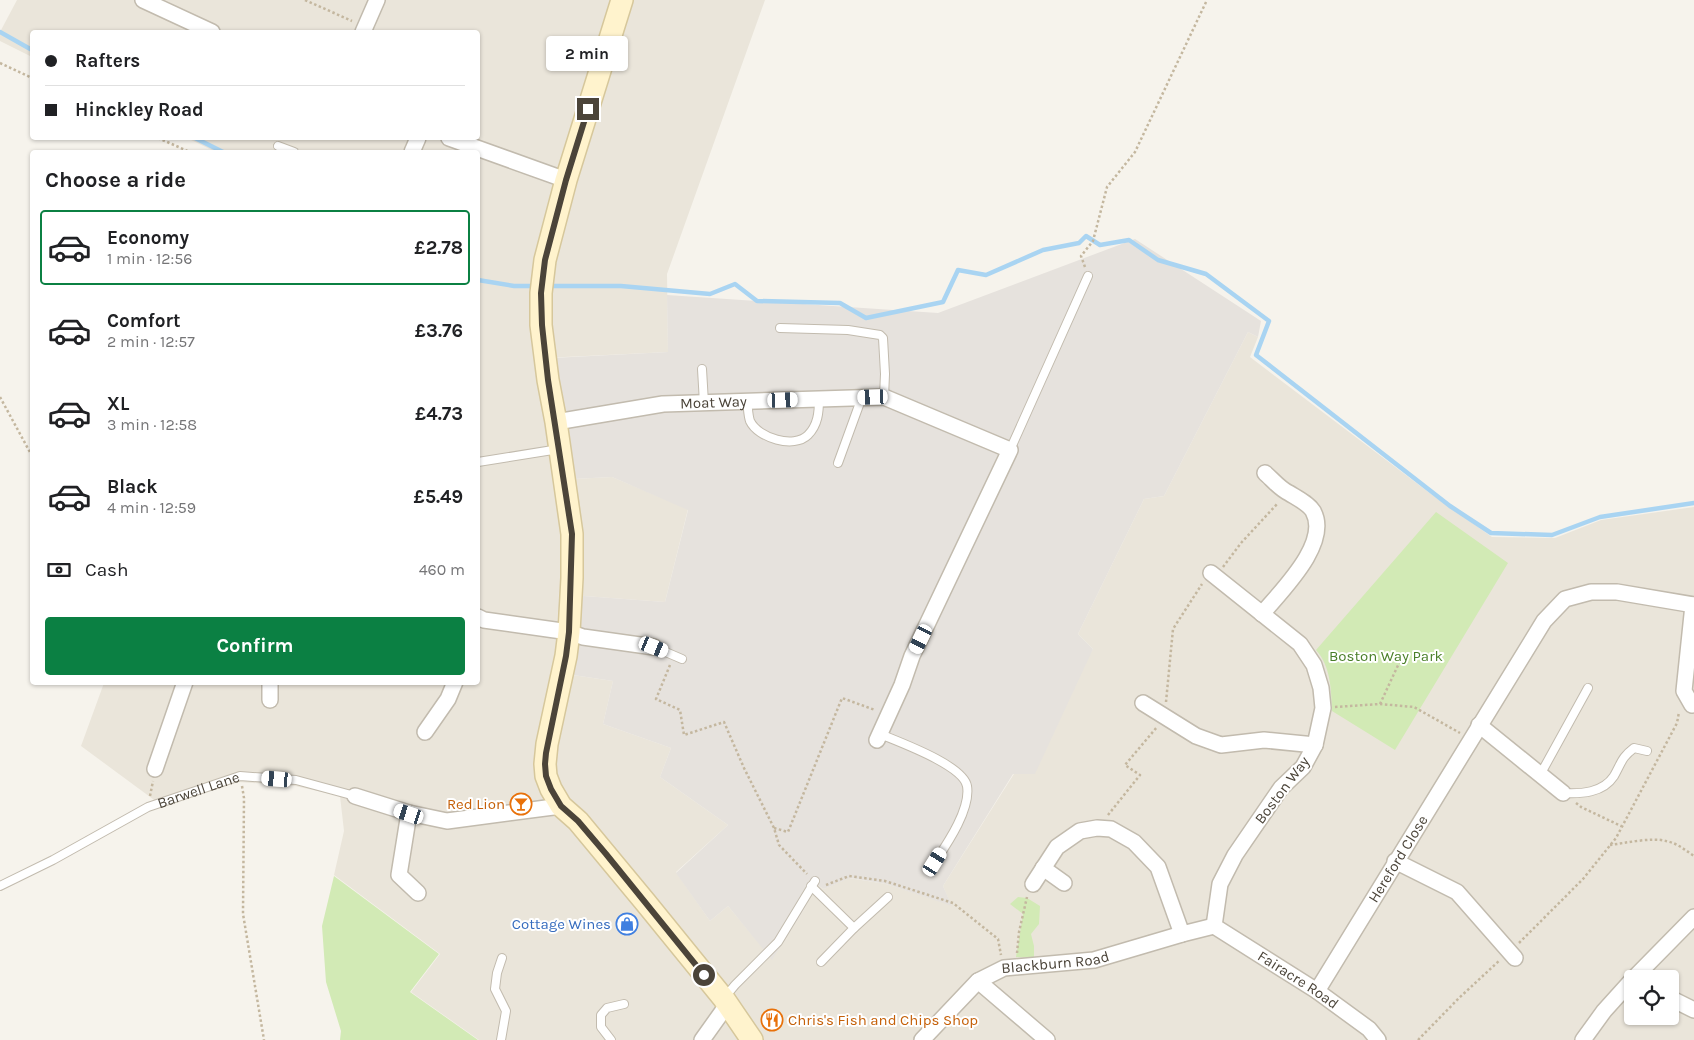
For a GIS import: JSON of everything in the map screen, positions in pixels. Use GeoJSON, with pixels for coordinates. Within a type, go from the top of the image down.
{"type":"FeatureCollection","features":[{"type":"Feature","properties":{"kind":"street"},"geometry":{"type":"LineString","coordinates":[[143,0],[162,4],[208,30]]}},
{"type":"Feature","properties":{"kind":"street"},"geometry":{"type":"LineString","coordinates":[[364,30],[377,0]]}},
{"type":"Feature","properties":{"kind":"street"},"geometry":{"type":"LineString","coordinates":[[622,0],[566,180],[545,260],[541,293],[542,325],[548,380],[572,534],[569,632],[566,656],[547,744],[546,776],[561,806],[578,821],[606,854],[726,1002],[752,1040]]}},
{"type":"Feature","properties":{"kind":"street"},"geometry":{"type":"LineString","coordinates":[[455,140],[566,180]]}},
{"type":"Feature","properties":{"kind":"street","name":"Moat Way"},"geometry":{"type":"LineString","coordinates":[[556,422],[663,404],[884,396],[1010,450]]}},
{"type":"Feature","properties":{"kind":"street"},"geometry":{"type":"LineString","coordinates":[[879,737],[902,685],[912,656],[1010,450]]}},
{"type":"Feature","properties":{"kind":"street"},"geometry":{"type":"LineString","coordinates":[[1262,614],[1302,564],[1313,547],[1317,526],[1313,511],[1297,496],[1288,493],[1265,473]]}},
{"type":"Feature","properties":{"kind":"street","name":"Boston Way"},"geometry":{"type":"LineString","coordinates":[[1213,575],[1300,644],[1314,665],[1321,688],[1323,708],[1315,745],[1303,767],[1281,788],[1235,855],[1220,884],[1214,926]]}},
{"type":"Feature","properties":{"kind":"street","name":"Hereford Close"},"geometry":{"type":"LineString","coordinates":[[1317,991],[1544,621],[1565,599],[1592,592],[1617,592],[1694,605],[1684,691],[1690,702]]}},
{"type":"Feature","properties":{"kind":"street"},"geometry":{"type":"LineString","coordinates":[[480,624],[569,632],[583,637],[654,647]]}},
{"type":"Feature","properties":{"kind":"street"},"geometry":{"type":"LineString","coordinates":[[155,768],[184,685]]}},
{"type":"Feature","properties":{"kind":"street"},"geometry":{"type":"LineString","coordinates":[[270,685],[270,700]]}},
{"type":"Feature","properties":{"kind":"street"},"geometry":{"type":"LineString","coordinates":[[425,732],[448,699],[454,685]]}},
{"type":"Feature","properties":{"kind":"street"},"geometry":{"type":"LineString","coordinates":[[1143,704],[1196,736],[1221,745],[1264,740],[1315,745]]}},
{"type":"Feature","properties":{"kind":"street"},"geometry":{"type":"LineString","coordinates":[[1479,725],[1564,793]]}},
{"type":"Feature","properties":{"kind":"street","name":"Barwell Lane"},"geometry":{"type":"LineString","coordinates":[[355,796],[409,814],[447,820],[561,806]]}},
{"type":"Feature","properties":{"kind":"street"},"geometry":{"type":"LineString","coordinates":[[409,814],[399,875],[418,893]]}},
{"type":"Feature","properties":{"kind":"street"},"geometry":{"type":"LineString","coordinates":[[1033,884],[1057,847],[1080,830],[1111,829],[1134,842],[1158,866],[1182,934]]}},
{"type":"Feature","properties":{"kind":"street"},"geometry":{"type":"LineString","coordinates":[[1395,861],[1457,892],[1512,955]]}},
{"type":"Feature","properties":{"kind":"street"},"geometry":{"type":"LineString","coordinates":[[1043,868],[1064,883]]}},
{"type":"Feature","properties":{"kind":"street"},"geometry":{"type":"LineString","coordinates":[[1642,970],[1694,917]]}},
{"type":"Feature","properties":{"kind":"street","name":"Blackburn Road"},"geometry":{"type":"LineString","coordinates":[[922,1040],[978,981],[1010,968],[1094,960],[1214,926]]}},
{"type":"Feature","properties":{"kind":"street","name":"Fairacre Road"},"geometry":{"type":"LineString","coordinates":[[1214,926],[1317,991],[1369,1029],[1378,1040]]}},
{"type":"Feature","properties":{"kind":"street"},"geometry":{"type":"LineString","coordinates":[[978,981],[1028,1034],[1047,1040]]}},
{"type":"Feature","properties":{"kind":"street"},"geometry":{"type":"LineString","coordinates":[[1582,1040],[1624,989]]}},
{"type":"Feature","properties":{"kind":"street"},"geometry":{"type":"LineString","coordinates":[[702,1040],[726,1002]]}},
{"type":"Feature","properties":{"kind":"street"},"geometry":{"type":"LineString","coordinates":[[1679,1002],[1694,1010]]}},
{"type":"Feature","properties":{"kind":"lane"},"geometry":{"type":"LineString","coordinates":[[278,146],[289,150]]}},
{"type":"Feature","properties":{"kind":"lane"},"geometry":{"type":"LineString","coordinates":[[1010,450],[1088,276]]}},
{"type":"Feature","properties":{"kind":"lane"},"geometry":{"type":"LineString","coordinates":[[780,328],[848,330],[880,335],[883,338],[884,347],[884,396]]}},
{"type":"Feature","properties":{"kind":"lane"},"geometry":{"type":"LineString","coordinates":[[702,369],[704,403]]}},
{"type":"Feature","properties":{"kind":"lane"},"geometry":{"type":"LineString","coordinates":[[838,463],[862,397]]}},
{"type":"Feature","properties":{"kind":"lane"},"geometry":{"type":"LineString","coordinates":[[747,401],[750,420],[758,431],[775,439],[793,440],[806,437],[814,426],[819,412],[819,399]]}},
{"type":"Feature","properties":{"kind":"lane"},"geometry":{"type":"LineString","coordinates":[[480,462],[559,449]]}},
{"type":"Feature","properties":{"kind":"lane"},"geometry":{"type":"LineString","coordinates":[[654,647],[682,658]]}},
{"type":"Feature","properties":{"kind":"lane"},"geometry":{"type":"LineString","coordinates":[[1540,774],[1588,688]]}},
{"type":"Feature","properties":{"kind":"lane"},"geometry":{"type":"LineString","coordinates":[[879,737],[927,752],[960,775],[967,785],[966,804],[948,841],[935,862]]}},
{"type":"Feature","properties":{"kind":"lane"},"geometry":{"type":"LineString","coordinates":[[1564,793],[1582,794],[1603,788],[1612,778],[1625,755],[1634,748],[1647,752]]}},
{"type":"Feature","properties":{"kind":"lane","name":"Barwell Lane"},"geometry":{"type":"LineString","coordinates":[[0,886],[53,860],[148,807],[240,776],[296,780],[355,796]]}},
{"type":"Feature","properties":{"kind":"lane"},"geometry":{"type":"LineString","coordinates":[[726,1002],[735,984],[778,942],[813,884],[854,928]]}},
{"type":"Feature","properties":{"kind":"lane"},"geometry":{"type":"LineString","coordinates":[[820,962],[888,897]]}},
{"type":"Feature","properties":{"kind":"lane"},"geometry":{"type":"LineString","coordinates":[[501,1040],[506,1011],[495,989],[497,973],[502,958]]}},
{"type":"Feature","properties":{"kind":"lane"},"geometry":{"type":"LineString","coordinates":[[611,1040],[601,1027],[601,1015],[607,1008],[624,1004]]}},
{"type":"Feature","properties":{"kind":"path"},"geometry":{"type":"LineString","coordinates":[[305,0],[364,30]]}},
{"type":"Feature","properties":{"kind":"path"},"geometry":{"type":"LineString","coordinates":[[1088,276],[1081,256],[1093,241],[1107,188],[1135,152],[1207,0]]}},
{"type":"Feature","properties":{"kind":"path"},"geometry":{"type":"LineString","coordinates":[[0,63],[30,77]]}},
{"type":"Feature","properties":{"kind":"path"},"geometry":{"type":"LineString","coordinates":[[163,140],[185,150]]}},
{"type":"Feature","properties":{"kind":"path"},"geometry":{"type":"LineString","coordinates":[[0,397],[30,452]]}},
{"type":"Feature","properties":{"kind":"path"},"geometry":{"type":"LineString","coordinates":[[1097,828],[1140,775],[1125,765],[1165,717],[1173,629],[1195,594],[1288,493]]}},
{"type":"Feature","properties":{"kind":"path"},"geometry":{"type":"LineString","coordinates":[[674,656],[656,699],[680,710],[684,735],[724,722],[744,768],[774,828],[779,845],[813,884],[823,886],[849,876],[885,881],[953,903],[998,939],[1010,968]]}},
{"type":"Feature","properties":{"kind":"path"},"geometry":{"type":"LineString","coordinates":[[1380,704],[1400,661]]}},
{"type":"Feature","properties":{"kind":"path"},"geometry":{"type":"LineString","coordinates":[[774,828],[788,832],[842,698],[875,710],[878,704]]}},
{"type":"Feature","properties":{"kind":"path"},"geometry":{"type":"LineString","coordinates":[[1418,1040],[1473,985],[1512,955],[1583,879],[1616,838],[1677,723],[1679,711],[1690,702]]}},
{"type":"Feature","properties":{"kind":"path"},"geometry":{"type":"LineString","coordinates":[[1323,708],[1380,704],[1414,707],[1470,739]]}},
{"type":"Feature","properties":{"kind":"path"},"geometry":{"type":"LineString","coordinates":[[148,807],[155,768]]}},
{"type":"Feature","properties":{"kind":"path"},"geometry":{"type":"LineString","coordinates":[[240,776],[244,798],[243,914],[264,1040]]}},
{"type":"Feature","properties":{"kind":"path"},"geometry":{"type":"LineString","coordinates":[[1564,793],[1581,807],[1622,826]]}},
{"type":"Feature","properties":{"kind":"path"},"geometry":{"type":"LineString","coordinates":[[1610,845],[1632,841],[1665,840],[1682,847],[1694,856]]}},
{"type":"Feature","properties":{"kind":"path"},"geometry":{"type":"LineString","coordinates":[[1010,968],[1026,901],[1033,884]]}},
{"type":"Feature","properties":{"kind":"shaded area"},"geometry":{"type":"Polygon","coordinates":[[[17,0],[765,0],[667,274],[668,352],[544,358],[553,480],[612,477],[688,509],[665,602],[584,596],[559,591],[553,672],[613,681],[603,724],[671,748],[660,777],[728,825],[676,872],[710,921],[728,906],[772,959],[805,908],[815,884],[824,889],[849,878],[886,884],[951,905],[943,886],[1093,649],[1078,634],[1144,499],[1164,496],[1248,332],[1258,337],[1250,357],[1431,494],[1492,537],[1555,538],[1601,520],[1694,507],[1694,1040],[479,1040],[411,992],[440,954],[334,875],[344,831],[340,796],[295,786],[238,782],[161,805],[81,746],[103,685],[480,685],[480,150],[212,150],[191,140],[480,140],[480,30],[30,30],[30,56],[0,41],[0,32],[17,0]]]}},
{"type":"Feature","properties":{"kind":"shaded area"},"geometry":{"type":"Polygon","coordinates":[[[1135,239],[1261,321],[1258,337],[1248,332],[1164,496],[1144,499],[1078,634],[1093,649],[1035,774],[1013,774],[943,886],[952,906],[886,884],[850,878],[824,889],[815,884],[805,908],[772,960],[728,906],[710,921],[676,873],[728,825],[660,777],[671,748],[603,724],[613,681],[553,672],[559,590],[584,596],[665,602],[688,510],[612,477],[553,480],[533,359],[668,352],[667,295],[938,313],[1135,239]]]}},
{"type":"Feature","properties":{"kind":"green space","name":"Boston Way Park"},"geometry":{"type":"Polygon","coordinates":[[[1436,512],[1508,563],[1395,750],[1332,711],[1327,671],[1316,650],[1436,512]]]}},
{"type":"Feature","properties":{"kind":"green space"},"geometry":{"type":"Polygon","coordinates":[[[334,876],[439,954],[410,992],[478,1040],[340,1040],[341,1031],[326,982],[322,926],[334,876]]]}},
{"type":"Feature","properties":{"kind":"green space"},"geometry":{"type":"Polygon","coordinates":[[[1018,897],[1027,898],[1040,906],[1039,924],[1031,934],[1034,958],[1016,957],[1023,914],[1010,904],[1018,897]]]}},
{"type":"Feature","properties":{"kind":"waterway"},"geometry":{"type":"LineString","coordinates":[[0,32],[30,49]]}},
{"type":"Feature","properties":{"kind":"waterway"},"geometry":{"type":"LineString","coordinates":[[199,140],[219,150]]}},
{"type":"Feature","properties":{"kind":"waterway"},"geometry":{"type":"LineString","coordinates":[[548,286],[621,286],[710,294],[735,284],[757,301],[840,303],[866,318],[943,302],[958,270],[986,275],[1043,250],[1079,243],[1086,236],[1100,245],[1129,240],[1158,260],[1206,274],[1269,321],[1256,355],[1450,506],[1491,533],[1552,535],[1600,517],[1694,503]]}},
{"type":"Feature","properties":{"kind":"waterway"},"geometry":{"type":"LineString","coordinates":[[480,280],[514,286],[536,286]]}},
{"type":"Feature","properties":{"kind":"place","name":"Red Lion"},"geometry":{"type":"Point","coordinates":[521,804]}},
{"type":"Feature","properties":{"kind":"place","name":"Cottage Wines"},"geometry":{"type":"Point","coordinates":[627,924]}},
{"type":"Feature","properties":{"kind":"place","name":"Chris's Fish and Chips Shop"},"geometry":{"type":"Point","coordinates":[772,1020]}},
{"type":"Feature","properties":{"kind":"route"},"geometry":{"type":"LineString","coordinates":[[588,109],[566,180],[545,260],[541,293],[542,325],[548,380],[572,534],[569,632],[566,656],[546,753],[546,776],[561,806],[578,821],[606,854],[704,975]]}}]}
